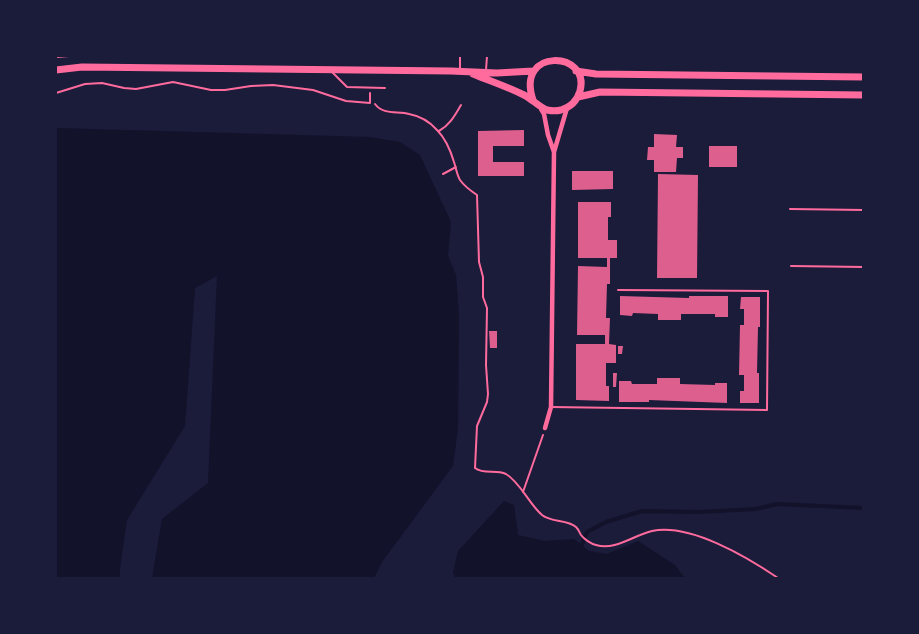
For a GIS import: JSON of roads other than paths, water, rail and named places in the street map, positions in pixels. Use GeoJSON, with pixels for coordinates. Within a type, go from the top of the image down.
{"type":"FeatureCollection","features":[{"type":"Feature","properties":{"kind":"main road"},"geometry":{"type":"LineString","coordinates":[[56,70],[82,67],[510,73],[533,71],[543,63],[558,60],[566,62],[576,71],[581,87],[574,103],[567,108],[558,111],[548,110],[513,90],[471,73]]}},
{"type":"Feature","properties":{"kind":"main road"},"geometry":{"type":"LineString","coordinates":[[533,71],[530,82],[533,100]]}},
{"type":"Feature","properties":{"kind":"main road"},"geometry":{"type":"LineString","coordinates":[[576,71],[596,74],[864,77]]}},
{"type":"Feature","properties":{"kind":"main road"},"geometry":{"type":"LineString","coordinates":[[578,97],[600,92],[864,95]]}},
{"type":"Feature","properties":{"kind":"street"},"geometry":{"type":"LineString","coordinates":[[539,106],[544,114],[554,152]]}},
{"type":"Feature","properties":{"kind":"street"},"geometry":{"type":"LineString","coordinates":[[545,428],[551,406],[554,152],[567,108]]}},
{"type":"Feature","properties":{"kind":"lane"},"geometry":{"type":"LineString","coordinates":[[460,56],[460,72]]}},
{"type":"Feature","properties":{"kind":"lane"},"geometry":{"type":"LineString","coordinates":[[486,73],[487,56]]}},
{"type":"Feature","properties":{"kind":"lane"},"geometry":{"type":"LineString","coordinates":[[330,69],[347,87],[385,88]]}},
{"type":"Feature","properties":{"kind":"lane"},"geometry":{"type":"LineString","coordinates":[[790,209],[864,210]]}},
{"type":"Feature","properties":{"kind":"lane"},"geometry":{"type":"LineString","coordinates":[[791,266],[864,267]]}},
{"type":"Feature","properties":{"kind":"lane"},"geometry":{"type":"LineString","coordinates":[[551,406],[767,410],[768,291],[618,290]]}},
{"type":"Feature","properties":{"kind":"waterway"},"geometry":{"type":"LineString","coordinates":[[580,549],[587,532],[606,522],[642,511],[699,512],[756,509],[777,504],[864,508]]}}]}
